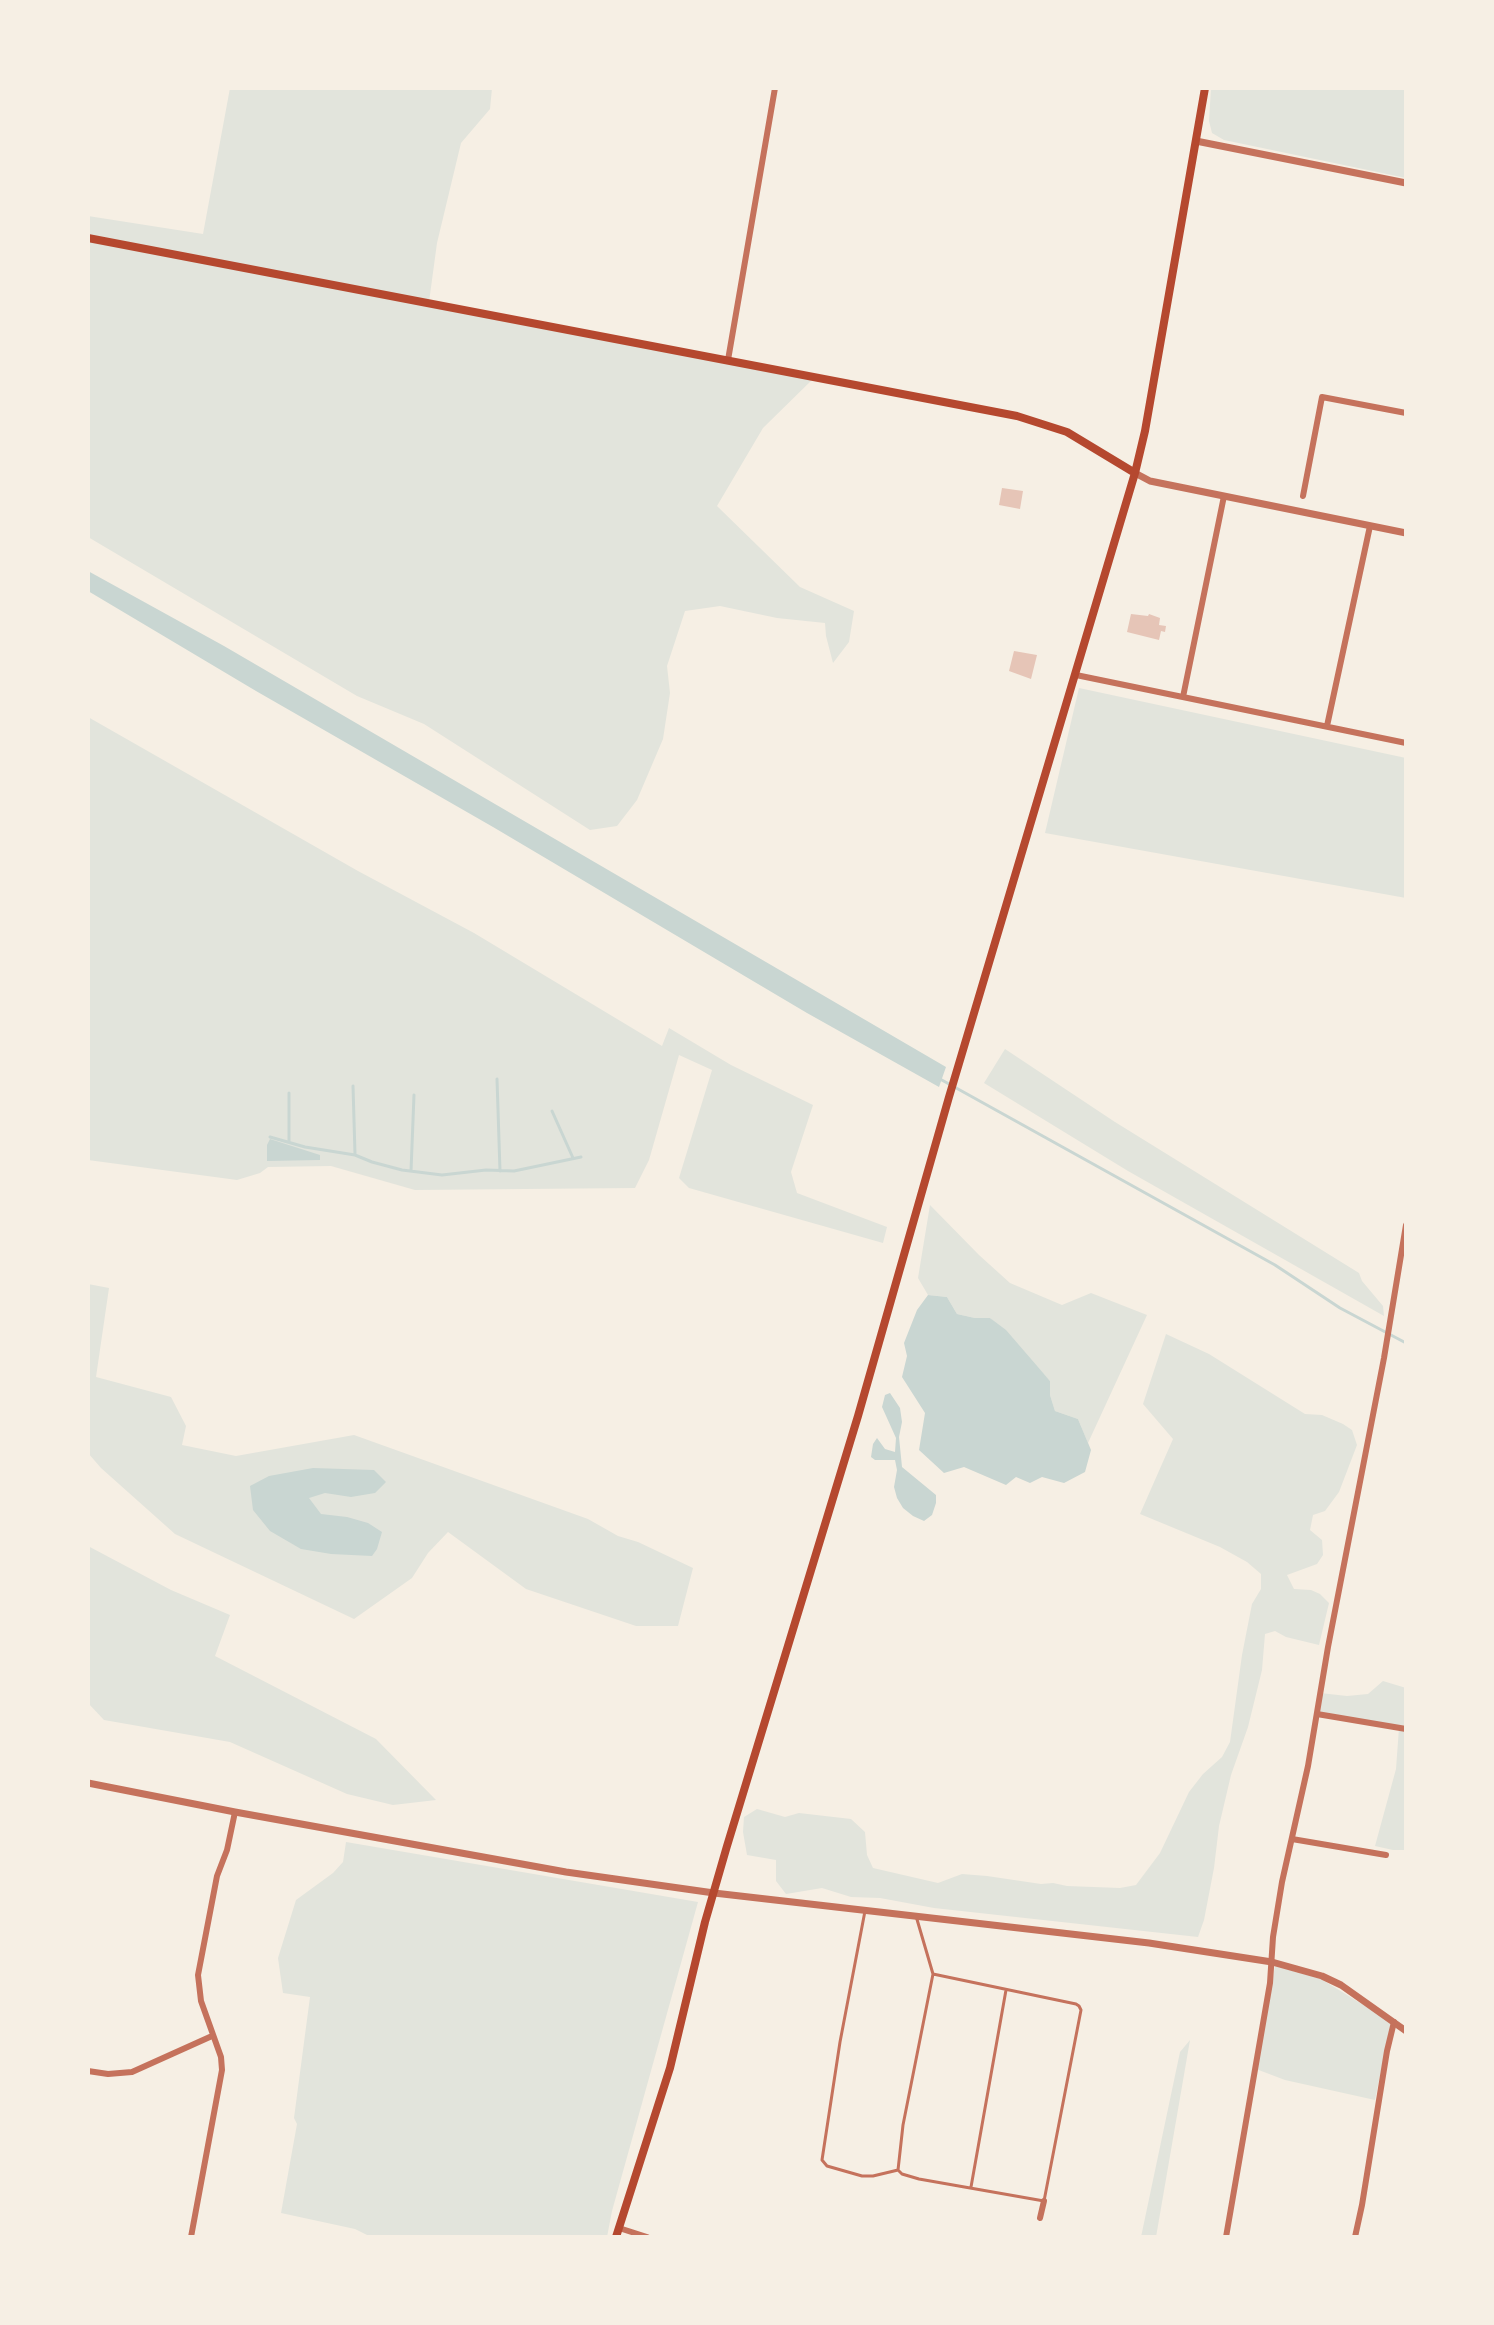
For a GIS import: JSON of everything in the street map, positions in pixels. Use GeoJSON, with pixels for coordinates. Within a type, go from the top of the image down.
{"type":"FeatureCollection","features":[{"type":"Feature","properties":{"kind":"main road"},"geometry":{"type":"LineString","coordinates":[[617,2232],[670,2068],[714,1893],[858,1416],[957,1068],[1135,473],[1205,88]]}},
{"type":"Feature","properties":{"kind":"main road"},"geometry":{"type":"LineString","coordinates":[[88,238],[1030,419],[1067,432],[1135,473]]}},
{"type":"Feature","properties":{"kind":"street"},"geometry":{"type":"LineString","coordinates":[[728,360],[775,88]]}},
{"type":"Feature","properties":{"kind":"street"},"geometry":{"type":"LineString","coordinates":[[1196,141],[1406,183]]}},
{"type":"Feature","properties":{"kind":"street"},"geometry":{"type":"LineString","coordinates":[[1303,496],[1322,397],[1406,413]]}},
{"type":"Feature","properties":{"kind":"street"},"geometry":{"type":"LineString","coordinates":[[1135,473],[1150,481],[1406,533]]}},
{"type":"Feature","properties":{"kind":"street"},"geometry":{"type":"LineString","coordinates":[[1183,697],[1224,496]]}},
{"type":"Feature","properties":{"kind":"street"},"geometry":{"type":"LineString","coordinates":[[1327,726],[1370,526]]}},
{"type":"Feature","properties":{"kind":"street"},"geometry":{"type":"LineString","coordinates":[[1076,675],[1406,743]]}},
{"type":"Feature","properties":{"kind":"street"},"geometry":{"type":"LineString","coordinates":[[1226,2237],[1260,2045],[1273,1937],[1308,1766],[1406,1225]]}},
{"type":"Feature","properties":{"kind":"street"},"geometry":{"type":"LineString","coordinates":[[1317,1714],[1406,1729]]}},
{"type":"Feature","properties":{"kind":"street"},"geometry":{"type":"LineString","coordinates":[[88,1783],[608,1878],[1134,1941],[1272,1962],[1341,1985],[1406,2031]]}},
{"type":"Feature","properties":{"kind":"street"},"geometry":{"type":"LineString","coordinates":[[191,2237],[221,2083],[221,2057],[201,2001],[198,1975],[217,1876],[227,1850],[235,1812]]}},
{"type":"Feature","properties":{"kind":"street"},"geometry":{"type":"LineString","coordinates":[[1292,1839],[1386,1855]]}},
{"type":"Feature","properties":{"kind":"street"},"geometry":{"type":"LineString","coordinates":[[1355,2237],[1394,2022]]}},
{"type":"Feature","properties":{"kind":"street"},"geometry":{"type":"LineString","coordinates":[[88,2071],[108,2074],[132,2072],[212,2036]]}},
{"type":"Feature","properties":{"kind":"street"},"geometry":{"type":"LineString","coordinates":[[1040,2218],[1044,2201]]}},
{"type":"Feature","properties":{"kind":"street"},"geometry":{"type":"LineString","coordinates":[[617,2232],[647,2237]]}},
{"type":"Feature","properties":{"kind":"lane"},"geometry":{"type":"LineString","coordinates":[[865,1911],[822,2160],[827,2166],[862,2176],[898,2170]]}},
{"type":"Feature","properties":{"kind":"lane"},"geometry":{"type":"LineString","coordinates":[[898,2170],[903,2125],[933,1974],[915,1915]]}},
{"type":"Feature","properties":{"kind":"lane"},"geometry":{"type":"LineString","coordinates":[[898,2170],[919,2179],[1044,2201],[1081,2010],[1076,2004],[933,1974]]}},
{"type":"Feature","properties":{"kind":"lane"},"geometry":{"type":"LineString","coordinates":[[971,2187],[1006,1990]]}},
{"type":"Feature","properties":{"kind":"shaded area"},"geometry":{"type":"Polygon","coordinates":[[[230,88],[492,88],[490,109],[461,143],[437,243],[429,302],[815,377],[763,428],[717,506],[800,587],[854,611],[849,642],[833,663],[825,623],[777,618],[720,606],[685,611],[667,666],[670,693],[663,739],[637,800],[617,826],[590,830],[424,724],[357,696],[88,537],[88,216],[203,234],[230,88]]]}},
{"type":"Feature","properties":{"kind":"shaded area"},"geometry":{"type":"Polygon","coordinates":[[[1211,88],[1406,88],[1406,178],[1224,140],[1212,133],[1209,121],[1211,88]]]}},
{"type":"Feature","properties":{"kind":"shaded area"},"geometry":{"type":"Polygon","coordinates":[[[88,571],[224,646],[946,1067],[939,1087],[807,1013],[88,591],[88,571]]]}},
{"type":"Feature","properties":{"kind":"shaded area"},"geometry":{"type":"Polygon","coordinates":[[[1079,688],[1406,758],[1406,898],[1045,833],[1079,688]]]}},
{"type":"Feature","properties":{"kind":"shaded area"},"geometry":{"type":"Polygon","coordinates":[[[88,717],[358,871],[474,933],[662,1046],[669,1028],[731,1065],[813,1105],[791,1172],[797,1193],[887,1227],[883,1243],[689,1188],[679,1178],[712,1070],[679,1055],[649,1160],[635,1188],[415,1190],[331,1166],[268,1167],[260,1173],[237,1180],[88,1160],[88,717]]]}},
{"type":"Feature","properties":{"kind":"shaded area"},"geometry":{"type":"Polygon","coordinates":[[[1005,1049],[1115,1122],[1359,1273],[1383,1306],[1384,1316],[1128,1171],[984,1083],[1005,1049]]]}},
{"type":"Feature","properties":{"kind":"shaded area"},"geometry":{"type":"Polygon","coordinates":[[[270,1139],[320,1155],[320,1160],[267,1161],[270,1139]]]}},
{"type":"Feature","properties":{"kind":"shaded area"},"geometry":{"type":"Polygon","coordinates":[[[930,1205],[1010,1283],[1062,1305],[1091,1293],[1147,1315],[1088,1443],[1078,1419],[1055,1411],[1050,1381],[990,1318],[957,1314],[947,1297],[928,1295],[918,1278],[930,1205]]]}},
{"type":"Feature","properties":{"kind":"shaded area"},"geometry":{"type":"Polygon","coordinates":[[[88,1284],[109,1288],[96,1377],[171,1397],[186,1426],[182,1445],[236,1456],[354,1435],[588,1519],[618,1536],[693,1568],[678,1626],[636,1626],[526,1589],[448,1532],[428,1553],[412,1578],[354,1619],[175,1534],[88,1453],[88,1284]]]}},
{"type":"Feature","properties":{"kind":"shaded area"},"geometry":{"type":"Polygon","coordinates":[[[928,1295],[947,1297],[957,1314],[990,1318],[1006,1330],[1050,1381],[1055,1411],[1078,1419],[1091,1450],[1085,1472],[1064,1483],[1042,1477],[1030,1483],[1016,1477],[1006,1485],[964,1467],[944,1473],[919,1450],[925,1413],[902,1377],[907,1356],[904,1343],[917,1310],[928,1295]]]}},
{"type":"Feature","properties":{"kind":"shaded area"},"geometry":{"type":"Polygon","coordinates":[[[1166,1334],[1209,1354],[1305,1414],[1322,1415],[1343,1424],[1352,1430],[1357,1445],[1339,1492],[1325,1511],[1313,1515],[1310,1530],[1322,1540],[1323,1555],[1317,1564],[1287,1575],[1294,1589],[1311,1590],[1329,1603],[1319,1645],[1275,1631],[1265,1634],[1262,1670],[1248,1727],[1231,1775],[1219,1826],[1204,1920],[1198,1937],[934,1908],[880,1898],[851,1897],[822,1888],[786,1894],[776,1881],[776,1860],[747,1855],[744,1817],[757,1809],[785,1817],[799,1813],[851,1819],[865,1832],[867,1855],[873,1868],[938,1883],[962,1874],[1041,1884],[1120,1888],[1136,1885],[1160,1853],[1189,1792],[1222,1757],[1230,1742],[1252,1604],[1261,1589],[1261,1574],[1247,1562],[1220,1547],[1140,1514],[1173,1439],[1143,1404],[1166,1334]]]}},
{"type":"Feature","properties":{"kind":"shaded area"},"geometry":{"type":"Polygon","coordinates":[[[890,1393],[900,1408],[902,1467],[936,1495],[932,1515],[924,1521],[903,1508],[897,1498],[894,1487],[895,1460],[875,1460],[871,1457],[877,1438],[885,1449],[895,1452],[896,1438],[882,1407],[885,1395],[890,1393]]]}},
{"type":"Feature","properties":{"kind":"shaded area"},"geometry":{"type":"Polygon","coordinates":[[[313,1468],[374,1470],[386,1482],[375,1493],[351,1497],[325,1493],[309,1498],[321,1514],[368,1523],[382,1532],[372,1556],[301,1549],[270,1531],[253,1510],[250,1486],[269,1476],[313,1468]]]}},
{"type":"Feature","properties":{"kind":"shaded area"},"geometry":{"type":"Polygon","coordinates":[[[88,1546],[171,1590],[230,1615],[215,1656],[376,1739],[436,1800],[393,1805],[347,1794],[230,1742],[104,1720],[88,1703],[88,1546]]]}},
{"type":"Feature","properties":{"kind":"shaded area"},"geometry":{"type":"Polygon","coordinates":[[[1383,1681],[1406,1688],[1406,1850],[1375,1846],[1396,1769],[1399,1728],[1317,1714],[1320,1693],[1347,1696],[1368,1694],[1383,1681]]]}},
{"type":"Feature","properties":{"kind":"shaded area"},"geometry":{"type":"Polygon","coordinates":[[[346,1842],[698,1902],[607,2237],[371,2237],[355,2229],[281,2213],[297,2124],[294,2118],[310,1997],[283,1993],[278,1958],[296,1900],[343,1862],[346,1842]]]}},
{"type":"Feature","properties":{"kind":"shaded area"},"geometry":{"type":"Polygon","coordinates":[[[1275,1966],[1321,1979],[1391,2022],[1375,2100],[1285,2080],[1256,2069],[1275,1966]]]}},
{"type":"Feature","properties":{"kind":"shaded area"},"geometry":{"type":"Polygon","coordinates":[[[1190,2040],[1156,2237],[1141,2237],[1180,2052],[1190,2040]]]}},
{"type":"Feature","properties":{"kind":"building"},"geometry":{"type":"Polygon","coordinates":[[[1002,488],[1023,491],[1020,509],[999,505],[1002,488]]]}},
{"type":"Feature","properties":{"kind":"building"},"geometry":{"type":"Polygon","coordinates":[[[1131,614],[1149,614],[1160,618],[1159,625],[1166,626],[1165,632],[1161,631],[1159,640],[1127,632],[1131,614]]]}},
{"type":"Feature","properties":{"kind":"building"},"geometry":{"type":"Polygon","coordinates":[[[1014,651],[1037,655],[1031,679],[1009,671],[1014,651]]]}},
{"type":"Feature","properties":{"kind":"waterway"},"geometry":{"type":"LineString","coordinates":[[497,1079],[500,1171]]}},
{"type":"Feature","properties":{"kind":"waterway"},"geometry":{"type":"LineString","coordinates":[[940,1079],[1275,1265],[1340,1308],[1406,1343]]}},
{"type":"Feature","properties":{"kind":"waterway"},"geometry":{"type":"LineString","coordinates":[[353,1086],[355,1154]]}},
{"type":"Feature","properties":{"kind":"waterway"},"geometry":{"type":"LineString","coordinates":[[289,1093],[289,1141]]}},
{"type":"Feature","properties":{"kind":"waterway"},"geometry":{"type":"LineString","coordinates":[[411,1171],[414,1095]]}},
{"type":"Feature","properties":{"kind":"waterway"},"geometry":{"type":"LineString","coordinates":[[552,1111],[573,1158]]}},
{"type":"Feature","properties":{"kind":"waterway"},"geometry":{"type":"LineString","coordinates":[[270,1137],[305,1147],[355,1155],[402,1170],[442,1175],[486,1170],[514,1171],[581,1157]]}}]}
